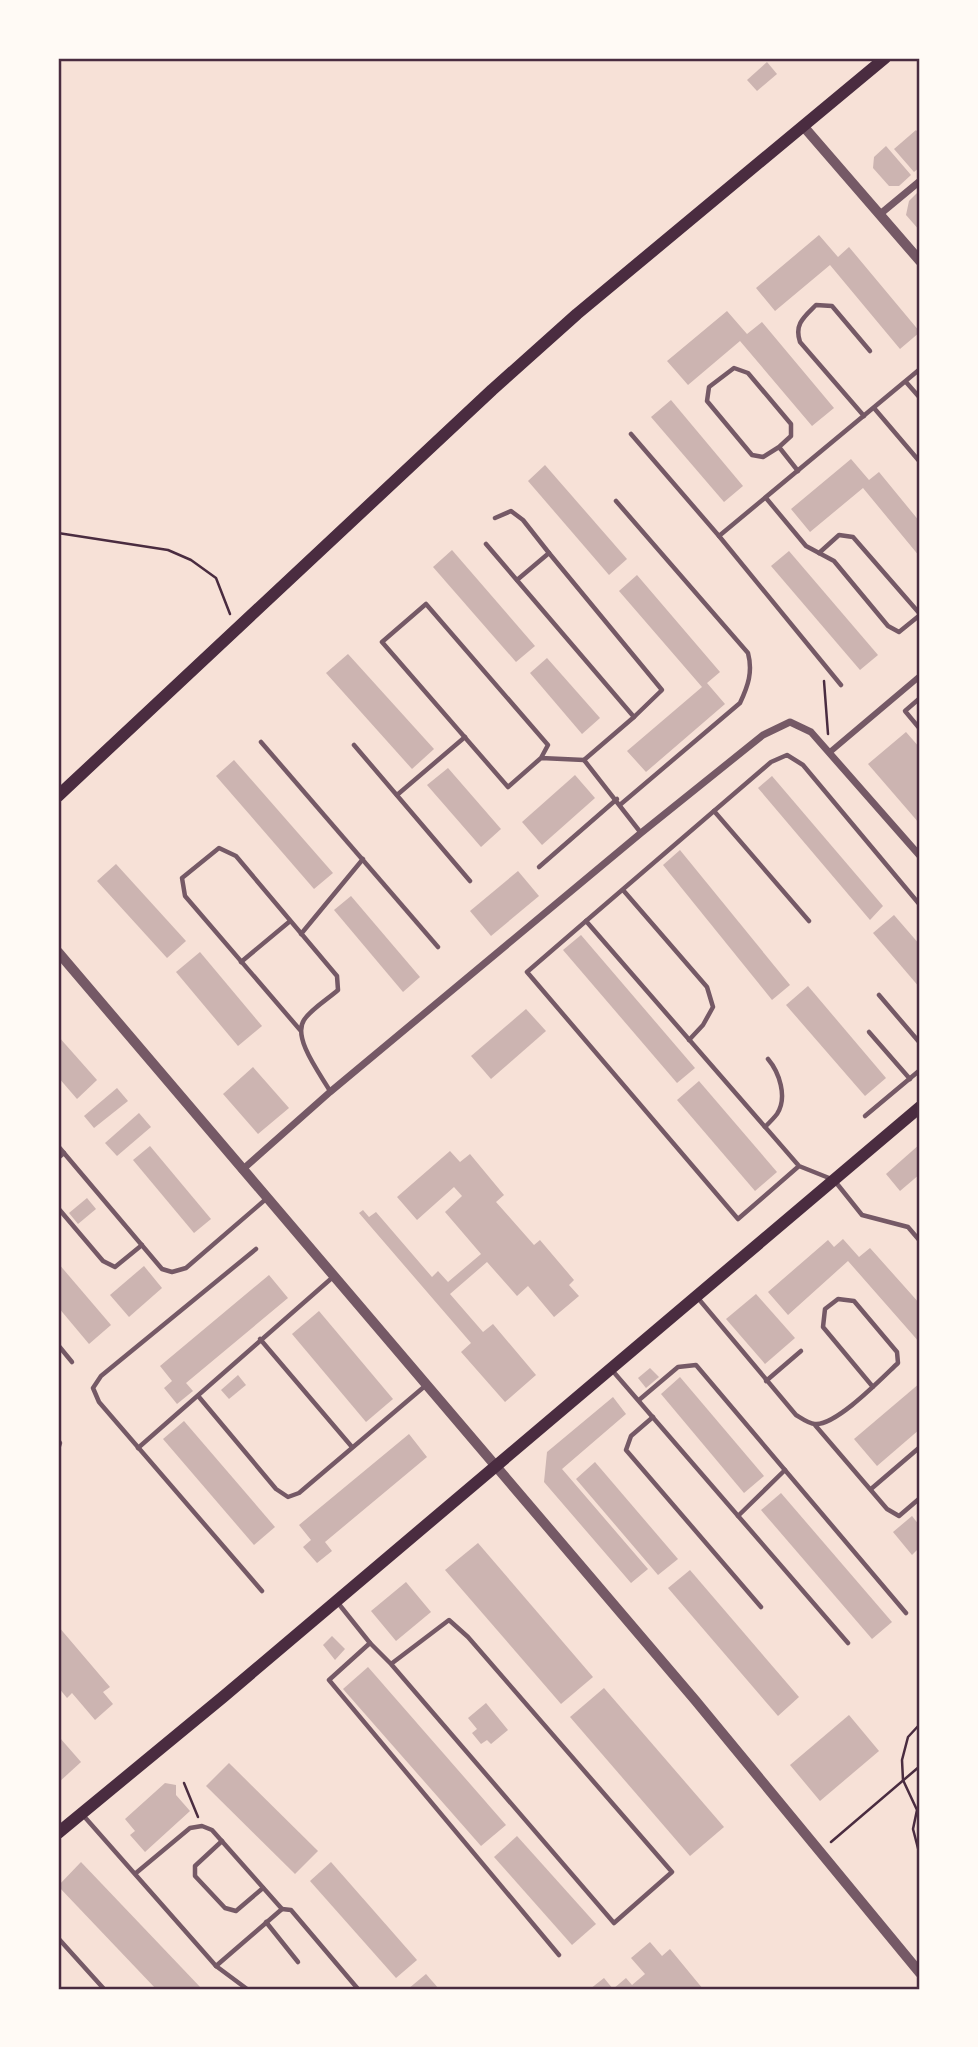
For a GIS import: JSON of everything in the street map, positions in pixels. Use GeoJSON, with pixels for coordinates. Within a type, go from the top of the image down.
{"type":"FeatureCollection","features":[{"type":"Feature","properties":{"kind":"main road"},"geometry":{"type":"LineString","coordinates":[[58,796],[492,390],[577,314],[885,58]]}},
{"type":"Feature","properties":{"kind":"main road"},"geometry":{"type":"LineString","coordinates":[[58,1833],[223,1697],[920,1107]]}},
{"type":"Feature","properties":{"kind":"street"},"geometry":{"type":"LineString","coordinates":[[804,127],[920,261]]}},
{"type":"Feature","properties":{"kind":"street"},"geometry":{"type":"LineString","coordinates":[[880,215],[920,181]]}},
{"type":"Feature","properties":{"kind":"street"},"geometry":{"type":"LineString","coordinates":[[830,752],[920,676]]}},
{"type":"Feature","properties":{"kind":"street"},"geometry":{"type":"LineString","coordinates":[[242,1170],[330,1092],[641,832],[763,735],[790,722],[811,732],[920,854]]}},
{"type":"Feature","properties":{"kind":"street"},"geometry":{"type":"LineString","coordinates":[[58,952],[695,1700],[920,1973]]}},
{"type":"Feature","properties":{"kind":"lane"},"geometry":{"type":"LineString","coordinates":[[864,416],[800,342],[797,332],[800,321],[816,305],[832,306],[870,351]]}},
{"type":"Feature","properties":{"kind":"lane"},"geometry":{"type":"LineString","coordinates":[[734,368],[748,373],[791,424],[791,436],[779,447],[763,457],[752,455],[707,401],[709,387],[734,368]]}},
{"type":"Feature","properties":{"kind":"lane"},"geometry":{"type":"LineString","coordinates":[[719,536],[920,369]]}},
{"type":"Feature","properties":{"kind":"lane"},"geometry":{"type":"LineString","coordinates":[[905,382],[920,398]]}},
{"type":"Feature","properties":{"kind":"lane"},"geometry":{"type":"LineString","coordinates":[[874,408],[920,462]]}},
{"type":"Feature","properties":{"kind":"lane"},"geometry":{"type":"LineString","coordinates":[[631,434],[841,685]]}},
{"type":"Feature","properties":{"kind":"lane"},"geometry":{"type":"LineString","coordinates":[[779,447],[798,471]]}},
{"type":"Feature","properties":{"kind":"lane"},"geometry":{"type":"LineString","coordinates":[[766,498],[806,546],[819,553],[834,561],[888,626],[899,632],[920,614],[853,537],[839,535],[819,553]]}},
{"type":"Feature","properties":{"kind":"lane"},"geometry":{"type":"LineString","coordinates":[[616,501],[747,653],[751,665],[748,685],[740,704],[621,804]]}},
{"type":"Feature","properties":{"kind":"lane"},"geometry":{"type":"LineString","coordinates":[[495,518],[511,511],[523,520],[662,690],[584,760],[541,758]]}},
{"type":"Feature","properties":{"kind":"lane"},"geometry":{"type":"LineString","coordinates":[[486,544],[634,717]]}},
{"type":"Feature","properties":{"kind":"lane"},"geometry":{"type":"LineString","coordinates":[[517,580],[549,552]]}},
{"type":"Feature","properties":{"kind":"lane"},"geometry":{"type":"LineString","coordinates":[[426,604],[548,745],[541,758],[508,787],[382,642],[426,604]]}},
{"type":"Feature","properties":{"kind":"lane"},"geometry":{"type":"LineString","coordinates":[[920,698],[905,711],[920,729]]}},
{"type":"Feature","properties":{"kind":"lane"},"geometry":{"type":"LineString","coordinates":[[397,795],[465,737]]}},
{"type":"Feature","properties":{"kind":"lane"},"geometry":{"type":"LineString","coordinates":[[261,742],[438,947]]}},
{"type":"Feature","properties":{"kind":"lane"},"geometry":{"type":"LineString","coordinates":[[354,745],[470,880]]}},
{"type":"Feature","properties":{"kind":"lane"},"geometry":{"type":"LineString","coordinates":[[799,1166],[738,1219],[527,972],[771,762],[787,755],[803,765],[920,905]]}},
{"type":"Feature","properties":{"kind":"lane"},"geometry":{"type":"LineString","coordinates":[[584,760],[641,832]]}},
{"type":"Feature","properties":{"kind":"lane"},"geometry":{"type":"LineString","coordinates":[[539,867],[617,799]]}},
{"type":"Feature","properties":{"kind":"lane"},"geometry":{"type":"LineString","coordinates":[[714,811],[809,921]]}},
{"type":"Feature","properties":{"kind":"lane"},"geometry":{"type":"LineString","coordinates":[[300,1031],[304,1020],[338,990],[337,976],[236,856],[219,848],[182,878],[185,896],[300,1031],[304,1046],[330,1092]]}},
{"type":"Feature","properties":{"kind":"lane"},"geometry":{"type":"LineString","coordinates":[[301,934],[363,859]]}},
{"type":"Feature","properties":{"kind":"lane"},"geometry":{"type":"LineString","coordinates":[[623,890],[707,987],[713,1007],[703,1025],[689,1040]]}},
{"type":"Feature","properties":{"kind":"lane"},"geometry":{"type":"LineString","coordinates":[[586,921],[799,1166],[834,1180],[862,1216],[908,1227],[920,1241]]}},
{"type":"Feature","properties":{"kind":"lane"},"geometry":{"type":"LineString","coordinates":[[241,962],[289,922]]}},
{"type":"Feature","properties":{"kind":"lane"},"geometry":{"type":"LineString","coordinates":[[878,995],[920,1043]]}},
{"type":"Feature","properties":{"kind":"lane"},"geometry":{"type":"LineString","coordinates":[[869,1032],[910,1079]]}},
{"type":"Feature","properties":{"kind":"lane"},"geometry":{"type":"LineString","coordinates":[[765,1127],[779,1112],[782,1093],[778,1071],[768,1059]]}},
{"type":"Feature","properties":{"kind":"lane"},"geometry":{"type":"LineString","coordinates":[[865,1116],[920,1070]]}},
{"type":"Feature","properties":{"kind":"lane"},"geometry":{"type":"LineString","coordinates":[[58,1146],[162,1269],[172,1272],[186,1268],[267,1198]]}},
{"type":"Feature","properties":{"kind":"lane"},"geometry":{"type":"LineString","coordinates":[[58,1158],[64,1153]]}},
{"type":"Feature","properties":{"kind":"lane"},"geometry":{"type":"LineString","coordinates":[[58,1208],[103,1261],[115,1267],[142,1245]]}},
{"type":"Feature","properties":{"kind":"lane"},"geometry":{"type":"LineString","coordinates":[[256,1249],[101,1376],[93,1388],[99,1402],[262,1591]]}},
{"type":"Feature","properties":{"kind":"lane"},"geometry":{"type":"LineString","coordinates":[[138,1448],[334,1276]]}},
{"type":"Feature","properties":{"kind":"lane"},"geometry":{"type":"LineString","coordinates":[[696,1297],[796,1415],[815,1424],[887,1509],[899,1516],[920,1498]]}},
{"type":"Feature","properties":{"kind":"lane"},"geometry":{"type":"LineString","coordinates":[[815,1424],[830,1422],[873,1387],[898,1363],[898,1352],[854,1301],[838,1299],[825,1310],[823,1327],[873,1387]]}},
{"type":"Feature","properties":{"kind":"lane"},"geometry":{"type":"LineString","coordinates":[[260,1339],[352,1447]]}},
{"type":"Feature","properties":{"kind":"lane"},"geometry":{"type":"LineString","coordinates":[[58,1345],[72,1362]]}},
{"type":"Feature","properties":{"kind":"lane"},"geometry":{"type":"LineString","coordinates":[[766,1381],[801,1351]]}},
{"type":"Feature","properties":{"kind":"lane"},"geometry":{"type":"LineString","coordinates":[[639,1400],[678,1367],[696,1365],[906,1613]]}},
{"type":"Feature","properties":{"kind":"lane"},"geometry":{"type":"LineString","coordinates":[[610,1368],[848,1643]]}},
{"type":"Feature","properties":{"kind":"lane"},"geometry":{"type":"LineString","coordinates":[[199,1397],[276,1489],[288,1497],[299,1493],[425,1386]]}},
{"type":"Feature","properties":{"kind":"lane"},"geometry":{"type":"LineString","coordinates":[[653,1417],[631,1436],[626,1450],[761,1607]]}},
{"type":"Feature","properties":{"kind":"lane"},"geometry":{"type":"LineString","coordinates":[[58,1440],[58,1449]]}},
{"type":"Feature","properties":{"kind":"lane"},"geometry":{"type":"LineString","coordinates":[[871,1489],[920,1447]]}},
{"type":"Feature","properties":{"kind":"lane"},"geometry":{"type":"LineString","coordinates":[[738,1516],[785,1470]]}},
{"type":"Feature","properties":{"kind":"lane"},"geometry":{"type":"LineString","coordinates":[[336,1600],[370,1643],[614,1923],[672,1872],[468,1637],[449,1620],[391,1664]]}},
{"type":"Feature","properties":{"kind":"lane"},"geometry":{"type":"LineString","coordinates":[[370,1643],[329,1680],[559,1955]]}},
{"type":"Feature","properties":{"kind":"lane"},"geometry":{"type":"LineString","coordinates":[[82,1814],[216,1966],[247,1989]]}},
{"type":"Feature","properties":{"kind":"lane"},"geometry":{"type":"LineString","coordinates":[[136,1873],[190,1828],[202,1826],[212,1830],[282,1909],[291,1910],[358,1989]]}},
{"type":"Feature","properties":{"kind":"lane"},"geometry":{"type":"LineString","coordinates":[[222,1841],[195,1866],[195,1875],[225,1908],[236,1911],[263,1888]]}},
{"type":"Feature","properties":{"kind":"lane"},"geometry":{"type":"LineString","coordinates":[[216,1966],[282,1909]]}},
{"type":"Feature","properties":{"kind":"lane"},"geometry":{"type":"LineString","coordinates":[[266,1922],[298,1962]]}},
{"type":"Feature","properties":{"kind":"lane"},"geometry":{"type":"LineString","coordinates":[[58,1938],[104,1989]]}},
{"type":"Feature","properties":{"kind":"path"},"geometry":{"type":"LineString","coordinates":[[58,533],[168,550],[191,560],[216,578],[237,630]]}},
{"type":"Feature","properties":{"kind":"path"},"geometry":{"type":"LineString","coordinates":[[823,664],[830,752]]}},
{"type":"Feature","properties":{"kind":"path"},"geometry":{"type":"LineString","coordinates":[[920,1724],[908,1737],[902,1760],[903,1780],[917,1810],[913,1829],[920,1856]]}},
{"type":"Feature","properties":{"kind":"path"},"geometry":{"type":"LineString","coordinates":[[821,1852],[845,1828],[920,1766]]}},
{"type":"Feature","properties":{"kind":"path"},"geometry":{"type":"LineString","coordinates":[[184,1783],[202,1826]]}},
{"type":"Feature","properties":{"kind":"building"},"geometry":{"type":"Polygon","coordinates":[[[767,62],[777,74],[757,91],[747,80],[767,62]]]}},
{"type":"Feature","properties":{"kind":"building"},"geometry":{"type":"Polygon","coordinates":[[[916,130],[920,135],[920,167],[914,172],[894,149],[916,130]]]}},
{"type":"Feature","properties":{"kind":"building"},"geometry":{"type":"Polygon","coordinates":[[[886,146],[911,175],[899,186],[889,186],[873,168],[874,157],[886,146]]]}},
{"type":"Feature","properties":{"kind":"building"},"geometry":{"type":"Polygon","coordinates":[[[920,190],[920,231],[906,215],[909,201],[920,190]]]}},
{"type":"Feature","properties":{"kind":"building"},"geometry":{"type":"Polygon","coordinates":[[[819,235],[838,257],[849,247],[920,332],[900,349],[830,265],[775,311],[756,288],[819,235]]]}},
{"type":"Feature","properties":{"kind":"building"},"geometry":{"type":"Polygon","coordinates":[[[727,311],[747,334],[762,322],[834,408],[812,426],[740,341],[688,385],[667,361],[727,311]]]}},
{"type":"Feature","properties":{"kind":"building"},"geometry":{"type":"Polygon","coordinates":[[[671,400],[743,486],[724,502],[651,417],[671,400]]]}},
{"type":"Feature","properties":{"kind":"building"},"geometry":{"type":"Polygon","coordinates":[[[851,459],[869,480],[879,472],[920,522],[920,557],[863,488],[810,532],[791,509],[851,459]]]}},
{"type":"Feature","properties":{"kind":"building"},"geometry":{"type":"Polygon","coordinates":[[[545,465],[627,559],[609,575],[528,481],[545,465]]]}},
{"type":"Feature","properties":{"kind":"building"},"geometry":{"type":"Polygon","coordinates":[[[452,550],[535,646],[516,662],[433,567],[452,550]]]}},
{"type":"Feature","properties":{"kind":"building"},"geometry":{"type":"Polygon","coordinates":[[[789,551],[878,655],[860,670],[771,566],[789,551]]]}},
{"type":"Feature","properties":{"kind":"building"},"geometry":{"type":"Polygon","coordinates":[[[637,575],[720,672],[707,683],[725,704],[646,772],[627,751],[702,687],[619,591],[637,575]]]}},
{"type":"Feature","properties":{"kind":"building"},"geometry":{"type":"Polygon","coordinates":[[[348,654],[434,749],[412,769],[326,673],[348,654]]]}},
{"type":"Feature","properties":{"kind":"building"},"geometry":{"type":"Polygon","coordinates":[[[547,658],[600,718],[582,734],[530,673],[547,658]]]}},
{"type":"Feature","properties":{"kind":"building"},"geometry":{"type":"Polygon","coordinates":[[[906,732],[920,748],[919,823],[868,764],[906,732]]]}},
{"type":"Feature","properties":{"kind":"building"},"geometry":{"type":"Polygon","coordinates":[[[234,760],[333,873],[314,889],[216,776],[234,760]]]}},
{"type":"Feature","properties":{"kind":"building"},"geometry":{"type":"Polygon","coordinates":[[[448,768],[501,829],[481,847],[427,785],[448,768]]]}},
{"type":"Feature","properties":{"kind":"building"},"geometry":{"type":"Polygon","coordinates":[[[575,775],[595,798],[542,845],[522,822],[575,775]]]}},
{"type":"Feature","properties":{"kind":"building"},"geometry":{"type":"Polygon","coordinates":[[[772,776],[883,906],[870,920],[758,788],[772,776]]]}},
{"type":"Feature","properties":{"kind":"building"},"geometry":{"type":"Polygon","coordinates":[[[680,850],[790,985],[772,1000],[663,865],[680,850]]]}},
{"type":"Feature","properties":{"kind":"building"},"geometry":{"type":"Polygon","coordinates":[[[116,864],[186,941],[167,958],[97,881],[116,864]]]}},
{"type":"Feature","properties":{"kind":"building"},"geometry":{"type":"Polygon","coordinates":[[[518,871],[539,896],[491,936],[470,911],[518,871]]]}},
{"type":"Feature","properties":{"kind":"building"},"geometry":{"type":"Polygon","coordinates":[[[351,896],[420,977],[403,992],[334,910],[351,896]]]}},
{"type":"Feature","properties":{"kind":"building"},"geometry":{"type":"Polygon","coordinates":[[[894,915],[920,945],[920,988],[873,933],[894,915]]]}},
{"type":"Feature","properties":{"kind":"building"},"geometry":{"type":"Polygon","coordinates":[[[581,935],[695,1068],[677,1083],[563,950],[581,935]]]}},
{"type":"Feature","properties":{"kind":"building"},"geometry":{"type":"Polygon","coordinates":[[[200,952],[262,1026],[238,1046],[176,972],[200,952]]]}},
{"type":"Feature","properties":{"kind":"building"},"geometry":{"type":"Polygon","coordinates":[[[808,986],[886,1078],[865,1096],[786,1005],[808,986]]]}},
{"type":"Feature","properties":{"kind":"building"},"geometry":{"type":"Polygon","coordinates":[[[526,1009],[546,1031],[491,1079],[471,1056],[526,1009]]]}},
{"type":"Feature","properties":{"kind":"building"},"geometry":{"type":"Polygon","coordinates":[[[58,1036],[97,1080],[77,1099],[58,1077],[58,1036]]]}},
{"type":"Feature","properties":{"kind":"building"},"geometry":{"type":"Polygon","coordinates":[[[253,1067],[289,1108],[258,1134],[223,1094],[253,1067]]]}},
{"type":"Feature","properties":{"kind":"building"},"geometry":{"type":"Polygon","coordinates":[[[699,1081],[777,1172],[755,1191],[677,1100],[699,1081]]]}},
{"type":"Feature","properties":{"kind":"building"},"geometry":{"type":"Polygon","coordinates":[[[117,1088],[128,1101],[94,1128],[84,1116],[117,1088]]]}},
{"type":"Feature","properties":{"kind":"building"},"geometry":{"type":"Polygon","coordinates":[[[139,1113],[151,1127],[117,1156],[105,1143],[139,1113]]]}},
{"type":"Feature","properties":{"kind":"building"},"geometry":{"type":"Polygon","coordinates":[[[920,1144],[920,1174],[900,1191],[886,1174],[920,1144]]]}},
{"type":"Feature","properties":{"kind":"building"},"geometry":{"type":"Polygon","coordinates":[[[150,1146],[211,1219],[194,1233],[133,1160],[150,1146]]]}},
{"type":"Feature","properties":{"kind":"building"},"geometry":{"type":"Polygon","coordinates":[[[450,1151],[460,1162],[470,1154],[504,1195],[496,1202],[534,1245],[540,1240],[574,1280],[569,1285],[579,1296],[554,1317],[528,1286],[517,1296],[487,1262],[450,1294],[483,1332],[493,1324],[536,1375],[505,1402],[461,1352],[471,1343],[359,1213],[363,1210],[369,1217],[376,1212],[432,1277],[438,1271],[448,1282],[481,1254],[445,1212],[462,1196],[454,1187],[417,1220],[397,1197],[450,1151]]]}},
{"type":"Feature","properties":{"kind":"building"},"geometry":{"type":"Polygon","coordinates":[[[87,1198],[96,1209],[78,1224],[69,1213],[87,1198]]]}},
{"type":"Feature","properties":{"kind":"building"},"geometry":{"type":"Polygon","coordinates":[[[843,1239],[859,1257],[870,1248],[920,1304],[920,1343],[848,1261],[788,1315],[768,1292],[828,1240],[834,1247],[843,1239]]]}},
{"type":"Feature","properties":{"kind":"building"},"geometry":{"type":"Polygon","coordinates":[[[58,1263],[111,1325],[89,1344],[58,1307],[58,1263]]]}},
{"type":"Feature","properties":{"kind":"building"},"geometry":{"type":"Polygon","coordinates":[[[144,1266],[162,1288],[129,1317],[110,1295],[144,1266]]]}},
{"type":"Feature","properties":{"kind":"building"},"geometry":{"type":"Polygon","coordinates":[[[269,1275],[288,1298],[186,1383],[193,1391],[177,1404],[164,1388],[172,1381],[160,1366],[269,1275]]]}},
{"type":"Feature","properties":{"kind":"building"},"geometry":{"type":"Polygon","coordinates":[[[756,1294],[795,1338],[765,1364],[726,1319],[756,1294]]]}},
{"type":"Feature","properties":{"kind":"building"},"geometry":{"type":"Polygon","coordinates":[[[319,1311],[393,1399],[366,1422],[292,1334],[319,1311]]]}},
{"type":"Feature","properties":{"kind":"building"},"geometry":{"type":"Polygon","coordinates":[[[650,1368],[659,1377],[646,1388],[638,1378],[650,1368]]]}},
{"type":"Feature","properties":{"kind":"building"},"geometry":{"type":"Polygon","coordinates":[[[238,1375],[246,1385],[229,1399],[221,1390],[238,1375]]]}},
{"type":"Feature","properties":{"kind":"building"},"geometry":{"type":"Polygon","coordinates":[[[680,1377],[764,1476],[744,1493],[661,1394],[680,1377]]]}},
{"type":"Feature","properties":{"kind":"building"},"geometry":{"type":"Polygon","coordinates":[[[920,1383],[920,1429],[877,1466],[854,1439],[920,1383]]]}},
{"type":"Feature","properties":{"kind":"building"},"geometry":{"type":"Polygon","coordinates":[[[613,1397],[626,1414],[562,1469],[648,1569],[631,1583],[544,1482],[547,1452],[613,1397]]]}},
{"type":"Feature","properties":{"kind":"building"},"geometry":{"type":"Polygon","coordinates":[[[184,1421],[275,1527],[254,1545],[163,1439],[184,1421]]]}},
{"type":"Feature","properties":{"kind":"building"},"geometry":{"type":"Polygon","coordinates":[[[409,1434],[427,1457],[325,1542],[332,1551],[317,1563],[303,1547],[311,1540],[299,1525],[409,1434]]]}},
{"type":"Feature","properties":{"kind":"building"},"geometry":{"type":"Polygon","coordinates":[[[595,1462],[678,1559],[658,1575],[576,1479],[595,1462]]]}},
{"type":"Feature","properties":{"kind":"building"},"geometry":{"type":"Polygon","coordinates":[[[781,1493],[892,1622],[872,1639],[761,1510],[781,1493]]]}},
{"type":"Feature","properties":{"kind":"building"},"geometry":{"type":"Polygon","coordinates":[[[912,1516],[920,1526],[920,1547],[912,1555],[893,1532],[912,1516]]]}},
{"type":"Feature","properties":{"kind":"building"},"geometry":{"type":"Polygon","coordinates":[[[478,1543],[593,1677],[561,1704],[445,1570],[478,1543]]]}},
{"type":"Feature","properties":{"kind":"building"},"geometry":{"type":"Polygon","coordinates":[[[690,1570],[799,1697],[778,1716],[668,1588],[690,1570]]]}},
{"type":"Feature","properties":{"kind":"building"},"geometry":{"type":"Polygon","coordinates":[[[406,1582],[431,1612],[396,1641],[371,1611],[406,1582]]]}},
{"type":"Feature","properties":{"kind":"building"},"geometry":{"type":"Polygon","coordinates":[[[58,1626],[110,1687],[103,1692],[113,1704],[95,1720],[72,1693],[67,1698],[58,1687],[58,1626]]]}},
{"type":"Feature","properties":{"kind":"building"},"geometry":{"type":"Polygon","coordinates":[[[332,1636],[345,1649],[335,1660],[323,1645],[332,1636]]]}},
{"type":"Feature","properties":{"kind":"building"},"geometry":{"type":"Polygon","coordinates":[[[368,1667],[506,1825],[481,1846],[343,1689],[368,1667]]]}},
{"type":"Feature","properties":{"kind":"building"},"geometry":{"type":"Polygon","coordinates":[[[604,1688],[724,1827],[690,1856],[570,1717],[604,1688]]]}},
{"type":"Feature","properties":{"kind":"building"},"geometry":{"type":"Polygon","coordinates":[[[486,1703],[508,1730],[491,1744],[487,1740],[481,1744],[472,1733],[477,1729],[468,1718],[486,1703]]]}},
{"type":"Feature","properties":{"kind":"building"},"geometry":{"type":"Polygon","coordinates":[[[849,1715],[879,1751],[820,1801],[790,1765],[849,1715]]]}},
{"type":"Feature","properties":{"kind":"building"},"geometry":{"type":"Polygon","coordinates":[[[60,1738],[81,1762],[58,1783],[58,1740],[60,1738]]]}},
{"type":"Feature","properties":{"kind":"building"},"geometry":{"type":"Polygon","coordinates":[[[229,1763],[318,1851],[295,1874],[206,1786],[229,1763]]]}},
{"type":"Feature","properties":{"kind":"building"},"geometry":{"type":"Polygon","coordinates":[[[165,1783],[176,1785],[176,1795],[190,1811],[145,1852],[130,1835],[135,1831],[125,1819],[165,1783]]]}},
{"type":"Feature","properties":{"kind":"building"},"geometry":{"type":"Polygon","coordinates":[[[517,1836],[596,1924],[572,1945],[494,1857],[517,1836]]]}},
{"type":"Feature","properties":{"kind":"building"},"geometry":{"type":"Polygon","coordinates":[[[81,1862],[202,1989],[156,1989],[58,1886],[81,1862]]]}},
{"type":"Feature","properties":{"kind":"building"},"geometry":{"type":"Polygon","coordinates":[[[331,1862],[417,1960],[396,1978],[310,1881],[331,1862]]]}},
{"type":"Feature","properties":{"kind":"building"},"geometry":{"type":"Polygon","coordinates":[[[650,1942],[662,1956],[670,1949],[703,1989],[613,1989],[626,1978],[632,1985],[645,1974],[631,1958],[650,1942]]]}},
{"type":"Feature","properties":{"kind":"building"},"geometry":{"type":"Polygon","coordinates":[[[426,1974],[439,1989],[408,1989],[426,1974]]]}},
{"type":"Feature","properties":{"kind":"building"},"geometry":{"type":"Polygon","coordinates":[[[604,1978],[613,1989],[590,1989],[604,1978]]]}}]}
